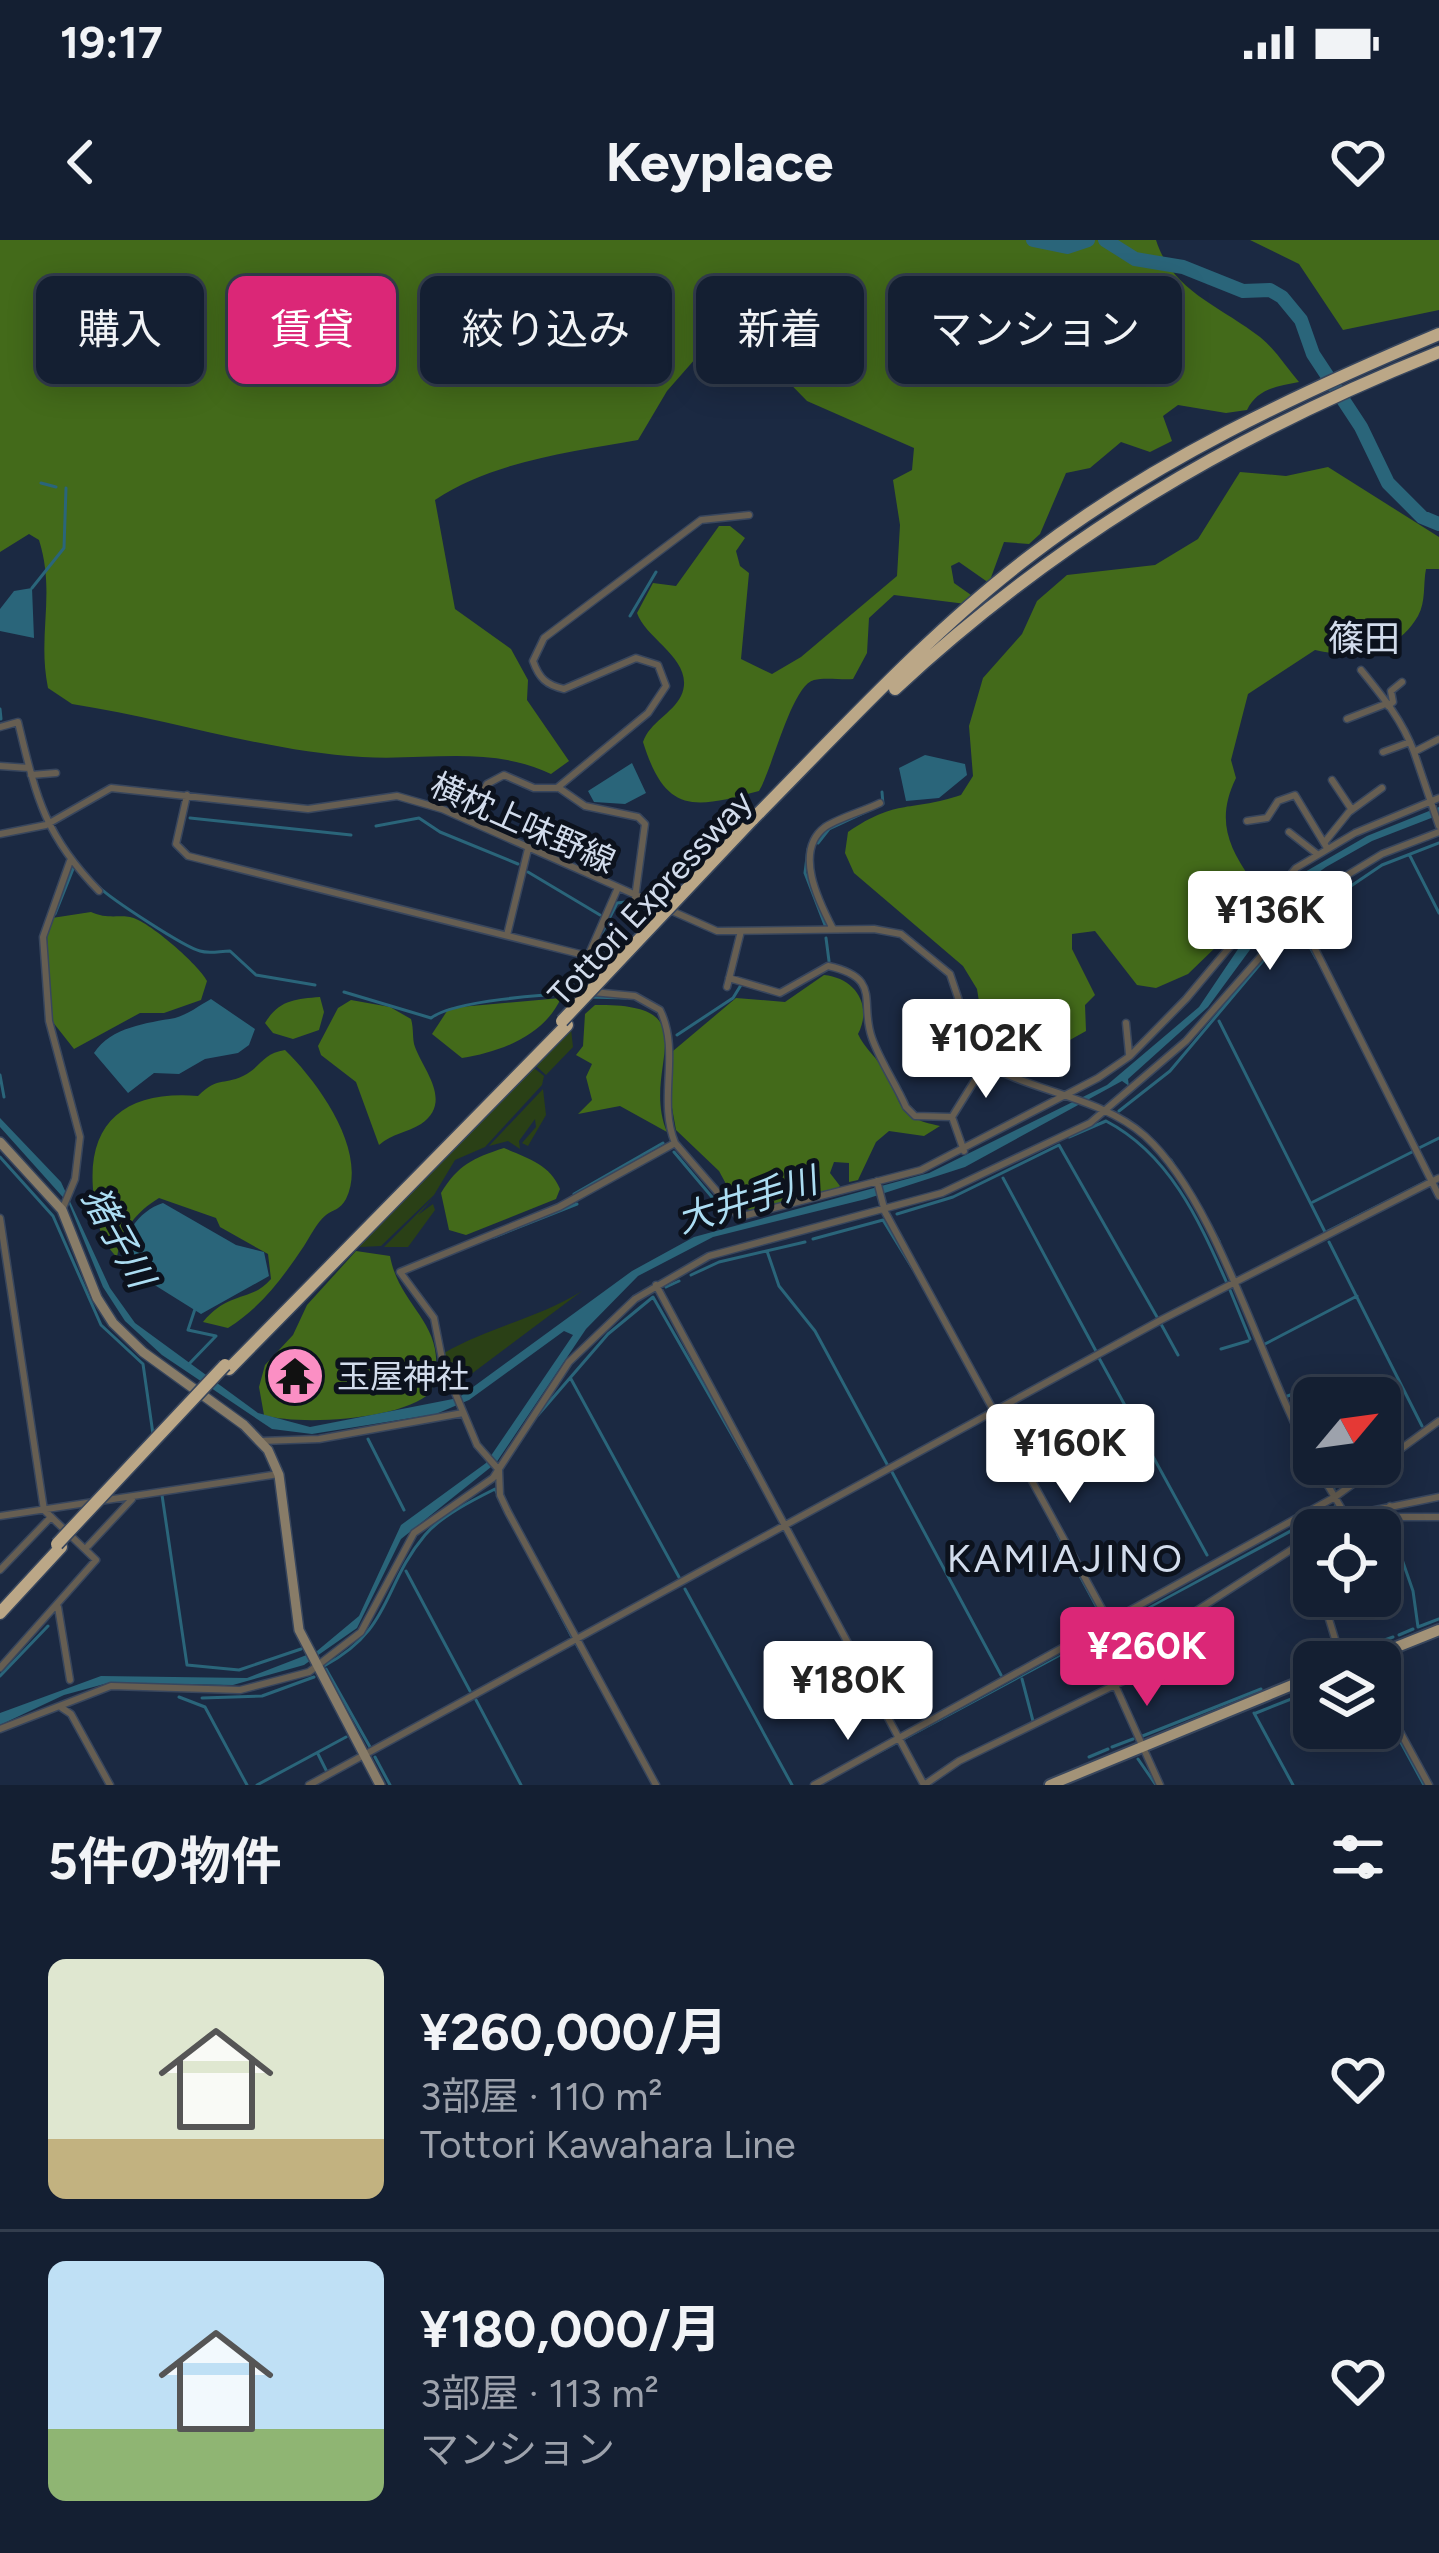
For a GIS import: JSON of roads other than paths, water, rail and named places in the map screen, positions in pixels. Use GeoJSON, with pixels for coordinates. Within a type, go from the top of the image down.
{"type":"FeatureCollection","features":[{"type":"Feature","properties":{"kind":"highway"},"geometry":{"type":"LineString","coordinates":[[1375,370],[1439,334]]}},
{"type":"Feature","properties":{"kind":"highway","name":"Tottori Expressway"},"geometry":{"type":"LineString","coordinates":[[0,1609],[227,1367],[925,647],[1032,555],[1129,490],[1299,396],[1439,352]]}},
{"type":"Feature","properties":{"kind":"highway","name":"Tottori Expressway"},"geometry":{"type":"LineString","coordinates":[[754,822],[892,691],[1037,566],[1198,464],[1375,370]]}},
{"type":"Feature","properties":{"kind":"main road"},"geometry":{"type":"LineString","coordinates":[[0,1142],[62,1210],[97,1298],[113,1323],[261,1442],[279,1474],[292,1599],[308,1651],[380,1785]]}},
{"type":"Feature","properties":{"kind":"main road"},"geometry":{"type":"LineString","coordinates":[[1401,1646],[1439,1630]]}},
{"type":"Feature","properties":{"kind":"main road"},"geometry":{"type":"LineString","coordinates":[[1050,1785],[1293,1685]]}},
{"type":"Feature","properties":{"kind":"street"},"geometry":{"type":"LineString","coordinates":[[557,788],[648,712],[666,686],[658,665],[636,658],[564,689],[552,686],[540,678],[533,661],[544,638],[701,520],[749,515]]}},
{"type":"Feature","properties":{"kind":"street"},"geometry":{"type":"LineString","coordinates":[[0,1730],[111,1686],[241,1690],[316,1666],[370,1621],[414,1533],[500,1470],[569,1362],[616,1314],[656,1285],[718,1253],[885,1212],[961,1185],[1106,1114],[1186,1041],[1296,911],[1354,868],[1439,827],[1434,801],[1401,718],[1377,696],[1361,670]]}},
{"type":"Feature","properties":{"kind":"street"},"geometry":{"type":"LineString","coordinates":[[1347,719],[1393,702],[1391,691],[1402,682]]}},
{"type":"Feature","properties":{"kind":"street"},"geometry":{"type":"LineString","coordinates":[[0,727],[17,720],[46,825],[70,861],[99,891]]}},
{"type":"Feature","properties":{"kind":"street"},"geometry":{"type":"LineString","coordinates":[[1414,752],[1439,739]]}},
{"type":"Feature","properties":{"kind":"street"},"geometry":{"type":"LineString","coordinates":[[1383,752],[1411,742]]}},
{"type":"Feature","properties":{"kind":"street"},"geometry":{"type":"LineString","coordinates":[[0,766],[56,773]]}},
{"type":"Feature","properties":{"kind":"street"},"geometry":{"type":"LineString","coordinates":[[466,820],[496,777],[511,775],[534,788],[557,788],[585,806],[643,820],[635,898]]}},
{"type":"Feature","properties":{"kind":"street"},"geometry":{"type":"LineString","coordinates":[[1332,779],[1352,810]]}},
{"type":"Feature","properties":{"kind":"street","name":"横枕上味野線"},"geometry":{"type":"LineString","coordinates":[[0,834],[46,825],[111,788],[308,809],[386,794],[466,820],[717,932],[890,929],[934,958],[959,992],[972,1050],[985,1064]]}},
{"type":"Feature","properties":{"kind":"street"},"geometry":{"type":"LineString","coordinates":[[617,890],[588,956],[584,993],[635,996],[660,1010],[666,1022],[665,1120],[675,1143],[735,1217],[878,1181],[964,1152],[1130,1055],[1186,999],[1273,890],[1326,845],[1352,810],[1382,788]]}},
{"type":"Feature","properties":{"kind":"street"},"geometry":{"type":"LineString","coordinates":[[187,795],[176,840],[180,852],[588,956]]}},
{"type":"Feature","properties":{"kind":"street"},"geometry":{"type":"LineString","coordinates":[[1247,821],[1268,818],[1278,801],[1295,795],[1326,845]]}},
{"type":"Feature","properties":{"kind":"street"},"geometry":{"type":"LineString","coordinates":[[1326,845],[1434,801]]}},
{"type":"Feature","properties":{"kind":"street"},"geometry":{"type":"LineString","coordinates":[[833,929],[810,874],[814,847],[824,828],[880,803]]}},
{"type":"Feature","properties":{"kind":"street"},"geometry":{"type":"LineString","coordinates":[[1289,832],[1317,854]]}},
{"type":"Feature","properties":{"kind":"street"},"geometry":{"type":"LineString","coordinates":[[507,935],[528,849]]}},
{"type":"Feature","properties":{"kind":"street"},"geometry":{"type":"LineString","coordinates":[[62,1210],[76,1179],[80,1137],[49,1021],[43,937],[70,861]]}},
{"type":"Feature","properties":{"kind":"street"},"geometry":{"type":"LineString","coordinates":[[1273,890],[1296,911],[1435,1179],[1439,1196]]}},
{"type":"Feature","properties":{"kind":"street"},"geometry":{"type":"LineString","coordinates":[[741,932],[728,982],[780,993],[828,966],[860,981],[870,996],[872,1037],[906,1107],[915,1117],[952,1117]]}},
{"type":"Feature","properties":{"kind":"street"},"geometry":{"type":"LineString","coordinates":[[1126,1023],[1124,1048],[1130,1055]]}},
{"type":"Feature","properties":{"kind":"street"},"geometry":{"type":"LineString","coordinates":[[952,1117],[985,1064],[1106,1114],[1146,1137],[1205,1220],[1293,1416]]}},
{"type":"Feature","properties":{"kind":"street"},"geometry":{"type":"LineString","coordinates":[[952,1117],[964,1152]]}},
{"type":"Feature","properties":{"kind":"street"},"geometry":{"type":"LineString","coordinates":[[656,1785],[500,1495],[500,1470],[481,1452],[463,1413],[443,1364],[434,1318],[400,1272],[559,1208],[675,1143]]}},
{"type":"Feature","properties":{"kind":"street"},"geometry":{"type":"LineString","coordinates":[[309,1785],[1231,1283],[1435,1179]]}},
{"type":"Feature","properties":{"kind":"street"},"geometry":{"type":"LineString","coordinates":[[878,1181],[885,1212],[1108,1620],[1131,1677]]}},
{"type":"Feature","properties":{"kind":"street"},"geometry":{"type":"LineString","coordinates":[[0,1217],[44,1510],[96,1560],[94,1568],[0,1668]]}},
{"type":"Feature","properties":{"kind":"street"},"geometry":{"type":"LineString","coordinates":[[656,1285],[924,1785],[959,1761],[1154,1666],[1196,1611],[1293,1549]]}},
{"type":"Feature","properties":{"kind":"street"},"geometry":{"type":"LineString","coordinates":[[261,1442],[319,1439],[463,1413]]}},
{"type":"Feature","properties":{"kind":"street"},"geometry":{"type":"LineString","coordinates":[[814,1785],[1335,1498],[1439,1421]]}},
{"type":"Feature","properties":{"kind":"street"},"geometry":{"type":"LineString","coordinates":[[0,1516],[279,1474]]}},
{"type":"Feature","properties":{"kind":"street"},"geometry":{"type":"LineString","coordinates":[[1328,1485],[1342,1509]]}},
{"type":"Feature","properties":{"kind":"street"},"geometry":{"type":"LineString","coordinates":[[87,1547],[134,1496]]}},
{"type":"Feature","properties":{"kind":"street"},"geometry":{"type":"LineString","coordinates":[[1377,1509],[1439,1497]]}},
{"type":"Feature","properties":{"kind":"street"},"geometry":{"type":"LineString","coordinates":[[1390,1506],[1393,1517],[1439,1516]]}},
{"type":"Feature","properties":{"kind":"street"},"geometry":{"type":"LineString","coordinates":[[0,1570],[50,1518]]}},
{"type":"Feature","properties":{"kind":"street"},"geometry":{"type":"LineString","coordinates":[[58,1606],[70,1680]]}},
{"type":"Feature","properties":{"kind":"street"},"geometry":{"type":"LineString","coordinates":[[1115,1685],[1160,1785]]}},
{"type":"Feature","properties":{"kind":"street"},"geometry":{"type":"LineString","coordinates":[[58,1708],[71,1714],[110,1785]]}},
{"type":"Feature","properties":{"kind":"street"},"geometry":{"type":"LineString","coordinates":[[1401,1734],[1429,1785]]}},
{"type":"Feature","properties":{"kind":"water"},"geometry":{"type":"Polygon","coordinates":[[[32,588],[34,638],[0,631],[0,609],[14,591],[32,588]]]}},
{"type":"Feature","properties":{"kind":"water"},"geometry":{"type":"Polygon","coordinates":[[[925,755],[965,764],[967,775],[939,798],[906,801],[899,768],[925,755]]]}},
{"type":"Feature","properties":{"kind":"water"},"geometry":{"type":"Polygon","coordinates":[[[632,763],[646,793],[625,804],[594,802],[588,791],[632,763]]]}},
{"type":"Feature","properties":{"kind":"water"},"geometry":{"type":"Polygon","coordinates":[[[1439,807],[1439,815],[1372,841],[1326,867],[1319,872],[1323,880],[1312,875],[1296,887],[1208,1007],[1128,1079],[1129,1086],[1122,1081],[965,1167],[866,1199],[713,1237],[638,1276],[586,1329],[496,1463],[401,1539],[357,1628],[304,1665],[233,1685],[108,1683],[64,1695],[0,1725],[0,1713],[101,1676],[247,1678],[317,1651],[359,1616],[401,1525],[486,1463],[573,1335],[564,1331],[469,1400],[436,1414],[312,1434],[272,1429],[162,1355],[125,1321],[103,1287],[69,1204],[0,1127],[0,1118],[61,1182],[110,1288],[135,1323],[258,1413],[310,1427],[458,1398],[632,1271],[694,1237],[929,1173],[1107,1085],[1199,1007],[1263,912],[1298,876],[1367,836],[1439,807]]]}},
{"type":"Feature","properties":{"kind":"water"},"geometry":{"type":"Polygon","coordinates":[[[211,999],[255,1029],[249,1045],[238,1053],[205,1059],[179,1074],[154,1073],[128,1093],[94,1053],[120,1032],[180,1017],[211,999]]]}},
{"type":"Feature","properties":{"kind":"water"},"geometry":{"type":"Polygon","coordinates":[[[163,1203],[236,1245],[264,1252],[269,1276],[201,1314],[121,1264],[132,1227],[163,1203]]]}},
{"type":"Feature","properties":{"kind":"water"},"geometry":{"type":"Polygon","coordinates":[[[1293,1528],[1293,1532],[821,1785],[1293,1528]]]}},
{"type":"Feature","properties":{"kind":"waterway"},"geometry":{"type":"LineString","coordinates":[[1033,240],[1067,247],[1088,240]]}},
{"type":"Feature","properties":{"kind":"waterway"},"geometry":{"type":"LineString","coordinates":[[1105,240],[1135,259],[1183,267],[1243,291],[1270,290],[1282,297],[1301,320],[1313,354],[1361,427],[1388,483],[1422,517],[1439,524]]}},
{"type":"Feature","properties":{"kind":"waterway"},"geometry":{"type":"LineString","coordinates":[[41,483],[56,487]]}},
{"type":"Feature","properties":{"kind":"waterway"},"geometry":{"type":"LineString","coordinates":[[32,588],[64,548],[66,488]]}},
{"type":"Feature","properties":{"kind":"waterway"},"geometry":{"type":"LineString","coordinates":[[630,616],[656,572]]}},
{"type":"Feature","properties":{"kind":"waterway"},"geometry":{"type":"LineString","coordinates":[[0,709],[1,719]]}},
{"type":"Feature","properties":{"kind":"waterway"},"geometry":{"type":"LineString","coordinates":[[818,843],[829,829],[883,804],[882,792]]}},
{"type":"Feature","properties":{"kind":"waterway"},"geometry":{"type":"LineString","coordinates":[[190,818],[351,835]]}},
{"type":"Feature","properties":{"kind":"waterway"},"geometry":{"type":"LineString","coordinates":[[376,826],[419,818],[440,832],[518,864]]}},
{"type":"Feature","properties":{"kind":"waterway"},"geometry":{"type":"LineString","coordinates":[[1305,917],[1382,865],[1439,843]]}},
{"type":"Feature","properties":{"kind":"waterway"},"geometry":{"type":"LineString","coordinates":[[808,849],[805,873],[825,925]]}},
{"type":"Feature","properties":{"kind":"waterway"},"geometry":{"type":"LineString","coordinates":[[1410,856],[1439,913]]}},
{"type":"Feature","properties":{"kind":"waterway"},"geometry":{"type":"LineString","coordinates":[[55,914],[73,869]]}},
{"type":"Feature","properties":{"kind":"waterway"},"geometry":{"type":"LineString","coordinates":[[528,872],[600,915]]}},
{"type":"Feature","properties":{"kind":"waterway"},"geometry":{"type":"LineString","coordinates":[[99,887],[192,948],[230,951],[256,975],[315,985]]}},
{"type":"Feature","properties":{"kind":"waterway"},"geometry":{"type":"LineString","coordinates":[[602,933],[617,903],[625,902]]}},
{"type":"Feature","properties":{"kind":"waterway"},"geometry":{"type":"LineString","coordinates":[[1297,923],[1316,958]]}},
{"type":"Feature","properties":{"kind":"waterway"},"geometry":{"type":"LineString","coordinates":[[1119,1111],[1170,1071],[1293,925]]}},
{"type":"Feature","properties":{"kind":"waterway"},"geometry":{"type":"LineString","coordinates":[[826,938],[829,961]]}},
{"type":"Feature","properties":{"kind":"waterway"},"geometry":{"type":"LineString","coordinates":[[596,953],[599,943]]}},
{"type":"Feature","properties":{"kind":"waterway"},"geometry":{"type":"LineString","coordinates":[[677,1035],[733,998],[741,985]]}},
{"type":"Feature","properties":{"kind":"waterway"},"geometry":{"type":"LineString","coordinates":[[344,992],[431,1018],[480,1003],[579,995]]}},
{"type":"Feature","properties":{"kind":"waterway"},"geometry":{"type":"LineString","coordinates":[[588,997],[626,998]]}},
{"type":"Feature","properties":{"kind":"waterway"},"geometry":{"type":"LineString","coordinates":[[1219,1021],[1325,1232]]}},
{"type":"Feature","properties":{"kind":"waterway"},"geometry":{"type":"LineString","coordinates":[[0,1075],[4,1097]]}},
{"type":"Feature","properties":{"kind":"waterway"},"geometry":{"type":"LineString","coordinates":[[1069,1137],[1106,1121],[1147,1151],[1192,1211],[1226,1281]]}},
{"type":"Feature","properties":{"kind":"waterway"},"geometry":{"type":"LineString","coordinates":[[1419,1148],[1439,1138]]}},
{"type":"Feature","properties":{"kind":"waterway"},"geometry":{"type":"LineString","coordinates":[[574,1194],[663,1143]]}},
{"type":"Feature","properties":{"kind":"waterway"},"geometry":{"type":"LineString","coordinates":[[897,1214],[953,1197],[1059,1145],[1157,1317]]}},
{"type":"Feature","properties":{"kind":"waterway","name":"大井手川"},"geometry":{"type":"LineString","coordinates":[[674,1152],[717,1203]]}},
{"type":"Feature","properties":{"kind":"waterway"},"geometry":{"type":"LineString","coordinates":[[1313,1202],[1412,1152]]}},
{"type":"Feature","properties":{"kind":"waterway"},"geometry":{"type":"LineString","coordinates":[[0,1157],[53,1216],[101,1325],[143,1364],[153,1434]]}},
{"type":"Feature","properties":{"kind":"waterway"},"geometry":{"type":"LineString","coordinates":[[1171,1160],[1219,1241]]}},
{"type":"Feature","properties":{"kind":"waterway"},"geometry":{"type":"LineString","coordinates":[[1003,1178],[1097,1353]]}},
{"type":"Feature","properties":{"kind":"waterway"},"geometry":{"type":"LineString","coordinates":[[1328,1231],[1427,1181]]}},
{"type":"Feature","properties":{"kind":"waterway"},"geometry":{"type":"LineString","coordinates":[[494,1237],[577,1204]]}},
{"type":"Feature","properties":{"kind":"waterway"},"geometry":{"type":"LineString","coordinates":[[813,1239],[883,1220],[913,1269]]}},
{"type":"Feature","properties":{"kind":"waterway"},"geometry":{"type":"LineString","coordinates":[[691,1275],[719,1262],[805,1242]]}},
{"type":"Feature","properties":{"kind":"waterway"},"geometry":{"type":"LineString","coordinates":[[1329,1242],[1422,1426]]}},
{"type":"Feature","properties":{"kind":"waterway"},"geometry":{"type":"LineString","coordinates":[[767,1251],[779,1286],[815,1331],[888,1466]]}},
{"type":"Feature","properties":{"kind":"waterway"},"geometry":{"type":"LineString","coordinates":[[666,1287],[679,1281]]}},
{"type":"Feature","properties":{"kind":"waterway"},"geometry":{"type":"LineString","coordinates":[[1230,1290],[1250,1339]]}},
{"type":"Feature","properties":{"kind":"waterway"},"geometry":{"type":"LineString","coordinates":[[1265,1344],[1357,1296]]}},
{"type":"Feature","properties":{"kind":"waterway"},"geometry":{"type":"LineString","coordinates":[[538,1415],[608,1334],[653,1297],[752,1470]]}},
{"type":"Feature","properties":{"kind":"waterway"},"geometry":{"type":"LineString","coordinates":[[189,1364],[216,1336],[188,1330],[195,1309]]}},
{"type":"Feature","properties":{"kind":"waterway"},"geometry":{"type":"LineString","coordinates":[[1161,1324],[1178,1355]]}},
{"type":"Feature","properties":{"kind":"waterway"},"geometry":{"type":"LineString","coordinates":[[1221,1349],[1248,1341]]}},
{"type":"Feature","properties":{"kind":"waterway"},"geometry":{"type":"LineString","coordinates":[[1099,1358],[1207,1555]]}},
{"type":"Feature","properties":{"kind":"waterway"},"geometry":{"type":"LineString","coordinates":[[571,1379],[680,1579]]}},
{"type":"Feature","properties":{"kind":"waterway"},"geometry":{"type":"LineString","coordinates":[[1285,1397],[1293,1394]]}},
{"type":"Feature","properties":{"kind":"waterway"},"geometry":{"type":"LineString","coordinates":[[368,1439],[404,1510]]}},
{"type":"Feature","properties":{"kind":"waterway"},"geometry":{"type":"LineString","coordinates":[[892,1472],[1001,1675]]}},
{"type":"Feature","properties":{"kind":"waterway"},"geometry":{"type":"LineString","coordinates":[[1332,1485],[1334,1489]]}},
{"type":"Feature","properties":{"kind":"waterway"},"geometry":{"type":"LineString","coordinates":[[324,1666],[346,1652],[375,1622],[411,1554],[432,1528],[495,1489],[572,1637]]}},
{"type":"Feature","properties":{"kind":"waterway"},"geometry":{"type":"LineString","coordinates":[[162,1495],[187,1665],[239,1670],[301,1649]]}},
{"type":"Feature","properties":{"kind":"waterway"},"geometry":{"type":"LineString","coordinates":[[1058,1535],[1100,1613]]}},
{"type":"Feature","properties":{"kind":"waterway"},"geometry":{"type":"LineString","coordinates":[[1401,1556],[1418,1627],[1439,1619]]}},
{"type":"Feature","properties":{"kind":"waterway"},"geometry":{"type":"LineString","coordinates":[[406,1571],[470,1691]]}},
{"type":"Feature","properties":{"kind":"waterway"},"geometry":{"type":"LineString","coordinates":[[685,1589],[792,1785]]}},
{"type":"Feature","properties":{"kind":"waterway"},"geometry":{"type":"LineString","coordinates":[[1151,1608],[1164,1638]]}},
{"type":"Feature","properties":{"kind":"waterway"},"geometry":{"type":"LineString","coordinates":[[0,1676],[48,1626]]}},
{"type":"Feature","properties":{"kind":"waterway"},"geometry":{"type":"LineString","coordinates":[[1399,1635],[1413,1629]]}},
{"type":"Feature","properties":{"kind":"waterway"},"geometry":{"type":"LineString","coordinates":[[1382,1641],[1393,1637]]}},
{"type":"Feature","properties":{"kind":"waterway"},"geometry":{"type":"LineString","coordinates":[[577,1645],[596,1680]]}},
{"type":"Feature","properties":{"kind":"waterway"},"geometry":{"type":"LineString","coordinates":[[326,1669],[370,1747]]}},
{"type":"Feature","properties":{"kind":"waterway"},"geometry":{"type":"LineString","coordinates":[[202,1698],[262,1696],[314,1677]]}},
{"type":"Feature","properties":{"kind":"waterway"},"geometry":{"type":"LineString","coordinates":[[1022,1679],[1033,1721]]}},
{"type":"Feature","properties":{"kind":"waterway"},"geometry":{"type":"LineString","coordinates":[[1140,1737],[1261,1689]]}},
{"type":"Feature","properties":{"kind":"waterway"},"geometry":{"type":"LineString","coordinates":[[179,1697],[205,1707],[247,1785]]}},
{"type":"Feature","properties":{"kind":"waterway"},"geometry":{"type":"LineString","coordinates":[[1256,1713],[1293,1698]]}},
{"type":"Feature","properties":{"kind":"waterway"},"geometry":{"type":"LineString","coordinates":[[476,1700],[521,1785]]}},
{"type":"Feature","properties":{"kind":"waterway"},"geometry":{"type":"LineString","coordinates":[[1254,1713],[1293,1785]]}},
{"type":"Feature","properties":{"kind":"waterway"},"geometry":{"type":"LineString","coordinates":[[257,1785],[346,1737]]}},
{"type":"Feature","properties":{"kind":"waterway"},"geometry":{"type":"LineString","coordinates":[[1112,1747],[1133,1739]]}},
{"type":"Feature","properties":{"kind":"waterway"},"geometry":{"type":"LineString","coordinates":[[1401,1743],[1424,1785]]}},
{"type":"Feature","properties":{"kind":"waterway"},"geometry":{"type":"LineString","coordinates":[[1089,1757],[1108,1749]]}},
{"type":"Feature","properties":{"kind":"waterway"},"geometry":{"type":"LineString","coordinates":[[318,1754],[327,1772]]}},
{"type":"Feature","properties":{"kind":"waterway"},"geometry":{"type":"LineString","coordinates":[[375,1757],[390,1785]]}},
{"type":"Feature","properties":{"kind":"waterway"},"geometry":{"type":"LineString","coordinates":[[1138,1759],[1156,1785]]}},
{"type":"Feature","properties":{"kind":"place","name":"玉屋神社"},"geometry":{"type":"Point","coordinates":[295,1376]}},
{"type":"Feature","properties":{"kind":"district","name":"篠田"},"geometry":{"type":"Point","coordinates":[1364,638]}},
{"type":"Feature","properties":{"kind":"district","name":"KAMIAJINO"},"geometry":{"type":"Point","coordinates":[1066,1558]}},
{"type":"Feature","properties":{"kind":"water label","name":"猪子川"},"geometry":{"type":"Point","coordinates":[118,1237]}}]}
